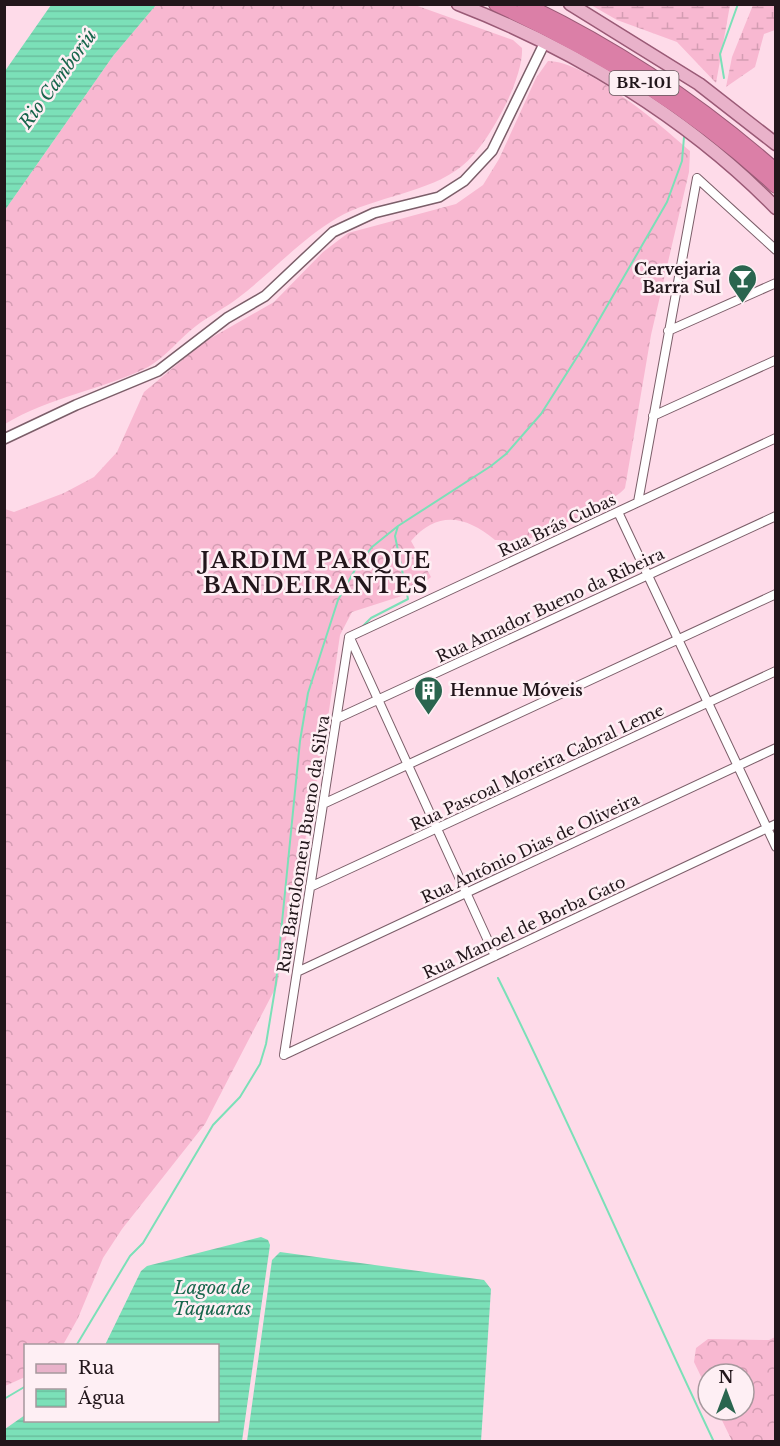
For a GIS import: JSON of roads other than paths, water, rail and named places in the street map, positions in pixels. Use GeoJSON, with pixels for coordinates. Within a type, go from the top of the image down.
{"type":"FeatureCollection","features":[{"type":"Feature","properties":{"kind":"highway","name":"BR-101"},"geometry":{"type":"LineString","coordinates":[[496,4],[588,49],[653,88],[710,130],[776,186]]}},
{"type":"Feature","properties":{"kind":"highway","name":"BR-101"},"geometry":{"type":"LineString","coordinates":[[524,4],[603,45],[651,74],[707,114],[776,171]]}},
{"type":"Feature","properties":{"kind":"main road"},"geometry":{"type":"LineString","coordinates":[[458,4],[544,44],[610,80],[674,122],[743,176],[776,208]]}},
{"type":"Feature","properties":{"kind":"main road"},"geometry":{"type":"LineString","coordinates":[[570,4],[699,84],[776,144]]}},
{"type":"Feature","properties":{"kind":"street"},"geometry":{"type":"LineString","coordinates":[[4,439],[76,405],[158,371],[227,318],[265,296],[333,232],[374,213],[439,197],[464,181],[492,151],[544,44]]}},
{"type":"Feature","properties":{"kind":"street"},"geometry":{"type":"LineString","coordinates":[[638,502],[697,178],[776,250]]}},
{"type":"Feature","properties":{"kind":"street"},"geometry":{"type":"LineString","coordinates":[[668,332],[776,284]]}},
{"type":"Feature","properties":{"kind":"street"},"geometry":{"type":"LineString","coordinates":[[653,416],[776,360]]}},
{"type":"Feature","properties":{"kind":"street","name":"Rua Brás Cubas"},"geometry":{"type":"LineString","coordinates":[[349,637],[776,438]]}},
{"type":"Feature","properties":{"kind":"street"},"geometry":{"type":"LineString","coordinates":[[618,512],[776,847]]}},
{"type":"Feature","properties":{"kind":"street","name":"Rua Amador Bueno da Ribeira"},"geometry":{"type":"LineString","coordinates":[[336,719],[776,516]]}},
{"type":"Feature","properties":{"kind":"street"},"geometry":{"type":"LineString","coordinates":[[323,804],[776,594]]}},
{"type":"Feature","properties":{"kind":"street"},"geometry":{"type":"LineString","coordinates":[[349,637],[495,956]]}},
{"type":"Feature","properties":{"kind":"street","name":"Rua Bartolomeu Bueno da Silva"},"geometry":{"type":"LineString","coordinates":[[284,1055],[349,637]]}},
{"type":"Feature","properties":{"kind":"street","name":"Rua Pascoal Moreira Cabral Leme"},"geometry":{"type":"LineString","coordinates":[[310,887],[776,671]]}},
{"type":"Feature","properties":{"kind":"street","name":"Rua Antônio Dias de Oliveira"},"geometry":{"type":"LineString","coordinates":[[297,972],[776,748]]}},
{"type":"Feature","properties":{"kind":"street","name":"Rua Manoel de Borba Gato"},"geometry":{"type":"LineString","coordinates":[[284,1055],[776,824]]}},
{"type":"Feature","properties":{"kind":"water","name":"Rio Camboriú"},"geometry":{"type":"Polygon","coordinates":[[[51,5],[156,5],[113,56],[5,210],[5,71],[51,5]]]}},
{"type":"Feature","properties":{"kind":"water","name":"Lagoa de Taquaras"},"geometry":{"type":"Polygon","coordinates":[[[261,1237],[268,1240],[270,1245],[242,1441],[5,1441],[5,1429],[24,1416],[24,1422],[219,1422],[219,1344],[105,1344],[141,1271],[147,1266],[261,1237]]]}},
{"type":"Feature","properties":{"kind":"water"},"geometry":{"type":"Polygon","coordinates":[[[280,1252],[484,1280],[491,1289],[481,1441],[247,1441],[272,1260],[280,1252]]]}},
{"type":"Feature","properties":{"kind":"waterway"},"geometry":{"type":"LineString","coordinates":[[724,78],[720,54],[738,4]]}},
{"type":"Feature","properties":{"kind":"waterway"},"geometry":{"type":"LineString","coordinates":[[77,1344],[130,1256],[143,1243],[213,1125],[240,1097],[260,1064],[266,1044],[276,983],[300,741],[308,693],[338,600],[356,568],[372,547],[398,526],[491,466],[506,454],[541,414],[584,346],[667,202],[682,161],[684,137]]}},
{"type":"Feature","properties":{"kind":"waterway"},"geometry":{"type":"LineString","coordinates":[[360,629],[371,618],[408,599],[395,536],[398,526]]}},
{"type":"Feature","properties":{"kind":"waterway"},"geometry":{"type":"LineString","coordinates":[[498,978],[554,1093],[714,1442]]}},
{"type":"Feature","properties":{"kind":"waterway"},"geometry":{"type":"LineString","coordinates":[[4,1399],[24,1387]]}},
{"type":"Feature","properties":{"kind":"place","name":"Cervejaria Barra Sul"},"geometry":{"type":"Point","coordinates":[742,304]}},
{"type":"Feature","properties":{"kind":"place","name":"Hennue Móveis"},"geometry":{"type":"Point","coordinates":[429,716]}},
{"type":"Feature","properties":{"kind":"district","name":"JARDIM PARQUE BANDEIRANTES"},"geometry":{"type":"Point","coordinates":[316,572]}}]}
